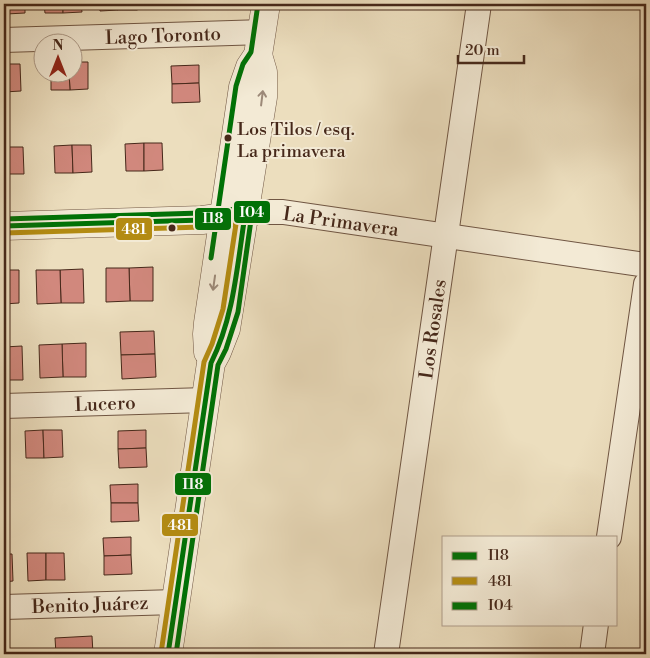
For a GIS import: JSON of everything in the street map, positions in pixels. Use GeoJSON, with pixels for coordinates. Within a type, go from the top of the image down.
{"type":"FeatureCollection","features":[{"type":"Feature","properties":{"kind":"street"},"geometry":{"type":"LineString","coordinates":[[168,654],[211,363],[207,334],[234,216],[243,87],[260,43],[266,4]]}},
{"type":"Feature","properties":{"kind":"street","name":"Los Rosales"},"geometry":{"type":"LineString","coordinates":[[386,654],[479,4]]}},
{"type":"Feature","properties":{"kind":"street","name":"Lago Toronto"},"geometry":{"type":"LineString","coordinates":[[4,40],[260,43]]}},
{"type":"Feature","properties":{"kind":"street","name":"La Primavera"},"geometry":{"type":"LineString","coordinates":[[4,226],[202,220],[257,212],[283,212],[646,265]]}},
{"type":"Feature","properties":{"kind":"street"},"geometry":{"type":"LineString","coordinates":[[609,536],[646,284]]}},
{"type":"Feature","properties":{"kind":"street","name":"Lucero"},"geometry":{"type":"LineString","coordinates":[[4,406],[206,400]]}},
{"type":"Feature","properties":{"kind":"street","name":"Benito Juárez"},"geometry":{"type":"LineString","coordinates":[[4,607],[176,602]]}},
{"type":"Feature","properties":{"kind":"street"},"geometry":{"type":"LineString","coordinates":[[592,654],[596,626]]}},
{"type":"Feature","properties":{"kind":"building"},"geometry":{"type":"Polygon","coordinates":[[[6,4],[25,4],[25,13],[6,14],[6,4]]]}},
{"type":"Feature","properties":{"kind":"building"},"geometry":{"type":"Polygon","coordinates":[[[44,4],[63,4],[63,13],[45,13],[44,4]]]}},
{"type":"Feature","properties":{"kind":"building"},"geometry":{"type":"Polygon","coordinates":[[[63,4],[81,4],[82,12],[63,13],[63,4]]]}},
{"type":"Feature","properties":{"kind":"building"},"geometry":{"type":"Polygon","coordinates":[[[99,4],[118,4],[118,10],[100,11],[99,4]]]}},
{"type":"Feature","properties":{"kind":"building"},"geometry":{"type":"Polygon","coordinates":[[[118,4],[137,4],[137,10],[118,10],[118,4]]]}},
{"type":"Feature","properties":{"kind":"building"},"geometry":{"type":"Polygon","coordinates":[[[186,4],[214,4],[214,7],[186,8],[186,4]]]}},
{"type":"Feature","properties":{"kind":"building"},"geometry":{"type":"Polygon","coordinates":[[[82,62],[88,62],[88,89],[70,90],[70,82],[82,82],[82,62]]]}},
{"type":"Feature","properties":{"kind":"building"},"geometry":{"type":"Polygon","coordinates":[[[4,64],[20,64],[21,91],[4,92],[4,64]]]}},
{"type":"Feature","properties":{"kind":"building"},"geometry":{"type":"Polygon","coordinates":[[[199,65],[199,83],[172,84],[171,66],[199,65]]]}},
{"type":"Feature","properties":{"kind":"building"},"geometry":{"type":"Polygon","coordinates":[[[51,82],[70,82],[70,90],[51,90],[51,82]]]}},
{"type":"Feature","properties":{"kind":"building"},"geometry":{"type":"Polygon","coordinates":[[[199,83],[200,102],[172,103],[172,84],[199,83]]]}},
{"type":"Feature","properties":{"kind":"building"},"geometry":{"type":"Polygon","coordinates":[[[144,143],[144,171],[126,171],[125,144],[144,143]]]}},
{"type":"Feature","properties":{"kind":"building"},"geometry":{"type":"Polygon","coordinates":[[[144,143],[162,143],[163,170],[144,171],[144,143]]]}},
{"type":"Feature","properties":{"kind":"building"},"geometry":{"type":"Polygon","coordinates":[[[72,145],[73,173],[55,173],[54,146],[72,145]]]}},
{"type":"Feature","properties":{"kind":"building"},"geometry":{"type":"Polygon","coordinates":[[[72,145],[91,145],[92,172],[73,173],[72,145]]]}},
{"type":"Feature","properties":{"kind":"building"},"geometry":{"type":"Polygon","coordinates":[[[4,147],[23,147],[24,174],[5,174],[4,147]]]}},
{"type":"Feature","properties":{"kind":"building"},"geometry":{"type":"Polygon","coordinates":[[[153,267],[153,301],[130,301],[129,268],[153,267]]]}},
{"type":"Feature","properties":{"kind":"building"},"geometry":{"type":"Polygon","coordinates":[[[106,268],[129,268],[130,301],[106,302],[106,268]]]}},
{"type":"Feature","properties":{"kind":"building"},"geometry":{"type":"Polygon","coordinates":[[[83,269],[84,303],[61,303],[60,270],[83,269]]]}},
{"type":"Feature","properties":{"kind":"building"},"geometry":{"type":"Polygon","coordinates":[[[4,270],[19,270],[19,303],[4,304],[4,270]]]}},
{"type":"Feature","properties":{"kind":"building"},"geometry":{"type":"Polygon","coordinates":[[[36,270],[60,270],[61,303],[37,304],[36,270]]]}},
{"type":"Feature","properties":{"kind":"building"},"geometry":{"type":"Polygon","coordinates":[[[154,331],[155,354],[121,355],[120,332],[154,331]]]}},
{"type":"Feature","properties":{"kind":"building"},"geometry":{"type":"Polygon","coordinates":[[[86,343],[86,377],[63,377],[62,344],[86,343]]]}},
{"type":"Feature","properties":{"kind":"building"},"geometry":{"type":"Polygon","coordinates":[[[62,344],[63,377],[40,378],[39,345],[62,344]]]}},
{"type":"Feature","properties":{"kind":"building"},"geometry":{"type":"Polygon","coordinates":[[[22,346],[23,380],[4,380],[4,347],[22,346]]]}},
{"type":"Feature","properties":{"kind":"building"},"geometry":{"type":"Polygon","coordinates":[[[155,354],[156,377],[122,379],[121,355],[155,354]]]}},
{"type":"Feature","properties":{"kind":"building"},"geometry":{"type":"Polygon","coordinates":[[[43,430],[44,458],[26,458],[25,431],[43,430]]]}},
{"type":"Feature","properties":{"kind":"building"},"geometry":{"type":"Polygon","coordinates":[[[43,430],[62,430],[63,457],[44,458],[43,430]]]}},
{"type":"Feature","properties":{"kind":"building"},"geometry":{"type":"Polygon","coordinates":[[[146,430],[146,448],[118,449],[118,431],[146,430]]]}},
{"type":"Feature","properties":{"kind":"building"},"geometry":{"type":"Polygon","coordinates":[[[4,431],[8,431],[9,458],[4,458],[4,431]]]}},
{"type":"Feature","properties":{"kind":"building"},"geometry":{"type":"Polygon","coordinates":[[[146,448],[147,467],[119,468],[118,449],[146,448]]]}},
{"type":"Feature","properties":{"kind":"building"},"geometry":{"type":"Polygon","coordinates":[[[138,484],[138,503],[111,503],[110,485],[138,484]]]}},
{"type":"Feature","properties":{"kind":"building"},"geometry":{"type":"Polygon","coordinates":[[[111,503],[138,503],[139,521],[111,522],[111,503]]]}},
{"type":"Feature","properties":{"kind":"building"},"geometry":{"type":"Polygon","coordinates":[[[131,537],[131,555],[104,556],[103,538],[131,537]]]}},
{"type":"Feature","properties":{"kind":"building"},"geometry":{"type":"Polygon","coordinates":[[[27,553],[46,553],[46,580],[28,581],[27,553]]]}},
{"type":"Feature","properties":{"kind":"building"},"geometry":{"type":"Polygon","coordinates":[[[46,553],[64,553],[65,580],[46,580],[46,553]]]}},
{"type":"Feature","properties":{"kind":"building"},"geometry":{"type":"Polygon","coordinates":[[[4,554],[12,554],[13,581],[4,582],[4,554]]]}},
{"type":"Feature","properties":{"kind":"building"},"geometry":{"type":"Polygon","coordinates":[[[131,555],[132,574],[104,575],[104,556],[131,555]]]}},
{"type":"Feature","properties":{"kind":"building"},"geometry":{"type":"Polygon","coordinates":[[[92,636],[93,654],[56,654],[55,638],[92,636]]]}},
{"type":"Feature","properties":{"kind":"transit line","name":"I04"},"geometry":{"type":"LineString","coordinates":[[211,258],[236,86],[243,64],[251,52],[258,4]]}},
{"type":"Feature","properties":{"kind":"transit line","name":"I04"},"geometry":{"type":"LineString","coordinates":[[4,219],[201,213],[245,208],[249,209],[252,213],[238,312],[226,349],[218,365],[176,654]]}},
{"type":"Feature","properties":{"kind":"transit line","name":"I18"},"geometry":{"type":"LineString","coordinates":[[4,226],[202,220],[245,215],[230,309],[219,346],[211,363],[168,654]]}},
{"type":"Feature","properties":{"kind":"transit line","name":"481"},"geometry":{"type":"LineString","coordinates":[[4,233],[202,227],[236,224],[223,309],[204,362],[161,653]]}},
{"type":"Feature","properties":{"kind":"place","name":"Los Tilos / esq. La primavera"},"geometry":{"type":"Point","coordinates":[228,138]}}]}
